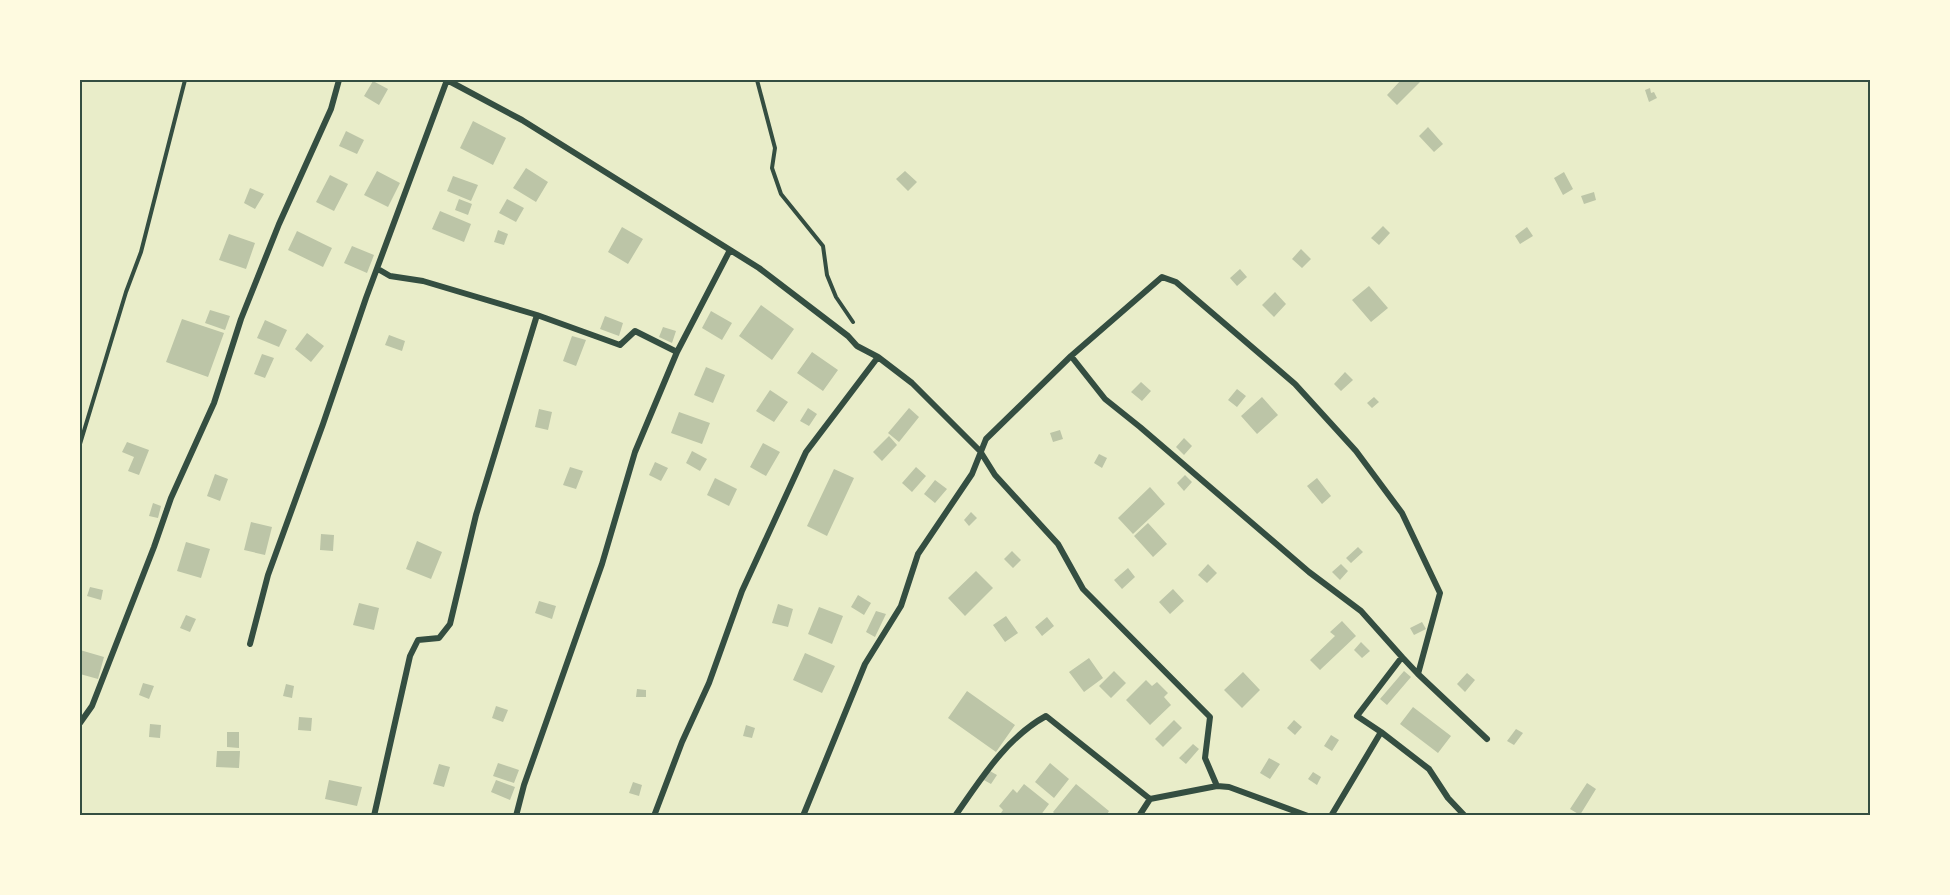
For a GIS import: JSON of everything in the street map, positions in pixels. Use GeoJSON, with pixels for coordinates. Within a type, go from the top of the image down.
{"type":"FeatureCollection","features":[{"type":"Feature","properties":{"kind":"street"},"geometry":{"type":"LineString","coordinates":[[80,723],[92,706],[171,498],[214,403],[245,309],[279,224],[331,109],[339,80]]}},
{"type":"Feature","properties":{"kind":"street"},"geometry":{"type":"LineString","coordinates":[[250,644],[268,575],[366,298],[447,80],[522,120],[759,268],[848,336],[857,346],[879,357],[912,383],[980,452],[995,475],[1058,544],[1083,589],[1210,717],[1205,758],[1217,786]]}},
{"type":"Feature","properties":{"kind":"street"},"geometry":{"type":"LineString","coordinates":[[516,816],[524,785],[602,564],[635,452],[677,352],[730,250]]}},
{"type":"Feature","properties":{"kind":"street"},"geometry":{"type":"LineString","coordinates":[[378,269],[390,276],[423,281],[537,315],[620,345],[635,331],[677,352]]}},
{"type":"Feature","properties":{"kind":"street"},"geometry":{"type":"LineString","coordinates":[[803,816],[864,664],[901,606],[918,554],[972,474],[986,439],[1071,356],[1162,277],[1168,277],[1176,282],[1295,384],[1356,451],[1402,513],[1440,592],[1418,674]]}},
{"type":"Feature","properties":{"kind":"street"},"geometry":{"type":"LineString","coordinates":[[374,816],[410,656],[418,640],[439,638],[450,624],[476,515],[537,315]]}},
{"type":"Feature","properties":{"kind":"street"},"geometry":{"type":"LineString","coordinates":[[1071,356],[1105,399],[1309,572],[1361,611],[1418,674],[1487,739]]}},
{"type":"Feature","properties":{"kind":"street"},"geometry":{"type":"LineString","coordinates":[[654,816],[682,742],[708,683],[742,591],[806,452],[879,357]]}},
{"type":"Feature","properties":{"kind":"street"},"geometry":{"type":"LineString","coordinates":[[1402,657],[1357,716],[1429,770],[1448,798],[1465,816]]}},
{"type":"Feature","properties":{"kind":"street"},"geometry":{"type":"LineString","coordinates":[[955,816],[996,760],[1030,725],[1046,716],[1150,800]]}},
{"type":"Feature","properties":{"kind":"street"},"geometry":{"type":"LineString","coordinates":[[1331,816],[1380,732]]}},
{"type":"Feature","properties":{"kind":"street"},"geometry":{"type":"LineString","coordinates":[[1139,816],[1150,800],[1217,786],[1229,787],[1308,816]]}},
{"type":"Feature","properties":{"kind":"path"},"geometry":{"type":"LineString","coordinates":[[80,444],[126,292],[141,252],[185,80]]}},
{"type":"Feature","properties":{"kind":"path"},"geometry":{"type":"LineString","coordinates":[[757,80],[776,148],[772,168],[781,194],[823,246],[827,275],[836,297],[856,329]]}},
{"type":"Feature","properties":{"kind":"building"},"geometry":{"type":"Polygon","coordinates":[[[1401,80],[1422,80],[1397,105],[1387,95],[1401,80]]]}},
{"type":"Feature","properties":{"kind":"building"},"geometry":{"type":"Polygon","coordinates":[[[373,81],[388,89],[379,105],[364,96],[373,81]]]}},
{"type":"Feature","properties":{"kind":"building"},"geometry":{"type":"Polygon","coordinates":[[[1650,88],[1651,93],[1654,92],[1657,98],[1649,102],[1645,90],[1650,88]]]}},
{"type":"Feature","properties":{"kind":"building"},"geometry":{"type":"Polygon","coordinates":[[[473,121],[506,138],[493,165],[460,148],[473,121]]]}},
{"type":"Feature","properties":{"kind":"building"},"geometry":{"type":"Polygon","coordinates":[[[1428,127],[1443,144],[1434,152],[1419,136],[1428,127]]]}},
{"type":"Feature","properties":{"kind":"building"},"geometry":{"type":"Polygon","coordinates":[[[346,131],[364,140],[357,154],[339,146],[346,131]]]}},
{"type":"Feature","properties":{"kind":"building"},"geometry":{"type":"Polygon","coordinates":[[[526,168],[548,182],[536,202],[513,188],[526,168]]]}},
{"type":"Feature","properties":{"kind":"building"},"geometry":{"type":"Polygon","coordinates":[[[377,171],[400,183],[388,207],[364,195],[377,171]]]}},
{"type":"Feature","properties":{"kind":"building"},"geometry":{"type":"Polygon","coordinates":[[[905,171],[917,182],[908,191],[896,179],[905,171]]]}},
{"type":"Feature","properties":{"kind":"building"},"geometry":{"type":"Polygon","coordinates":[[[1564,172],[1573,189],[1563,195],[1554,178],[1564,172]]]}},
{"type":"Feature","properties":{"kind":"building"},"geometry":{"type":"Polygon","coordinates":[[[330,175],[348,184],[334,211],[316,202],[330,175]]]}},
{"type":"Feature","properties":{"kind":"building"},"geometry":{"type":"Polygon","coordinates":[[[453,176],[478,185],[471,201],[447,191],[453,176]]]}},
{"type":"Feature","properties":{"kind":"building"},"geometry":{"type":"Polygon","coordinates":[[[250,188],[264,194],[255,209],[244,203],[250,188]]]}},
{"type":"Feature","properties":{"kind":"building"},"geometry":{"type":"Polygon","coordinates":[[[1594,192],[1596,200],[1584,204],[1581,196],[1594,192]]]}},
{"type":"Feature","properties":{"kind":"building"},"geometry":{"type":"Polygon","coordinates":[[[459,199],[472,204],[468,215],[455,210],[459,199]]]}},
{"type":"Feature","properties":{"kind":"building"},"geometry":{"type":"Polygon","coordinates":[[[507,199],[524,208],[516,222],[499,213],[507,199]]]}},
{"type":"Feature","properties":{"kind":"building"},"geometry":{"type":"Polygon","coordinates":[[[440,211],[471,224],[464,242],[432,229],[440,211]]]}},
{"type":"Feature","properties":{"kind":"building"},"geometry":{"type":"Polygon","coordinates":[[[1383,226],[1390,233],[1379,245],[1371,238],[1383,226]]]}},
{"type":"Feature","properties":{"kind":"building"},"geometry":{"type":"Polygon","coordinates":[[[622,227],[643,239],[628,264],[608,252],[622,227]]]}},
{"type":"Feature","properties":{"kind":"building"},"geometry":{"type":"Polygon","coordinates":[[[1527,227],[1533,236],[1520,244],[1515,236],[1527,227]]]}},
{"type":"Feature","properties":{"kind":"building"},"geometry":{"type":"Polygon","coordinates":[[[498,230],[508,234],[504,245],[494,242],[498,230]]]}},
{"type":"Feature","properties":{"kind":"building"},"geometry":{"type":"Polygon","coordinates":[[[297,231],[332,248],[323,267],[288,250],[297,231]]]}},
{"type":"Feature","properties":{"kind":"building"},"geometry":{"type":"Polygon","coordinates":[[[229,234],[255,243],[246,269],[219,260],[229,234]]]}},
{"type":"Feature","properties":{"kind":"building"},"geometry":{"type":"Polygon","coordinates":[[[352,246],[374,255],[367,273],[344,263],[352,246]]]}},
{"type":"Feature","properties":{"kind":"building"},"geometry":{"type":"Polygon","coordinates":[[[1301,249],[1311,259],[1302,268],[1292,259],[1301,249]]]}},
{"type":"Feature","properties":{"kind":"building"},"geometry":{"type":"Polygon","coordinates":[[[1240,269],[1247,277],[1237,286],[1230,278],[1240,269]]]}},
{"type":"Feature","properties":{"kind":"building"},"geometry":{"type":"Polygon","coordinates":[[[1369,286],[1388,308],[1371,322],[1352,300],[1369,286]]]}},
{"type":"Feature","properties":{"kind":"building"},"geometry":{"type":"Polygon","coordinates":[[[1275,292],[1286,304],[1274,317],[1262,305],[1275,292]]]}},
{"type":"Feature","properties":{"kind":"building"},"geometry":{"type":"Polygon","coordinates":[[[761,305],[794,329],[772,360],[739,336],[761,305]]]}},
{"type":"Feature","properties":{"kind":"building"},"geometry":{"type":"Polygon","coordinates":[[[210,310],[230,316],[225,330],[205,323],[210,310]]]}},
{"type":"Feature","properties":{"kind":"building"},"geometry":{"type":"Polygon","coordinates":[[[711,311],[732,323],[722,340],[702,328],[711,311]]]}},
{"type":"Feature","properties":{"kind":"building"},"geometry":{"type":"Polygon","coordinates":[[[605,316],[623,323],[619,336],[600,329],[605,316]]]}},
{"type":"Feature","properties":{"kind":"building"},"geometry":{"type":"Polygon","coordinates":[[[182,319],[224,333],[208,377],[166,362],[182,319]]]}},
{"type":"Feature","properties":{"kind":"building"},"geometry":{"type":"Polygon","coordinates":[[[265,320],[287,330],[279,347],[257,338],[265,320]]]}},
{"type":"Feature","properties":{"kind":"building"},"geometry":{"type":"Polygon","coordinates":[[[663,327],[676,331],[672,343],[659,337],[663,327]]]}},
{"type":"Feature","properties":{"kind":"building"},"geometry":{"type":"Polygon","coordinates":[[[307,333],[324,346],[311,362],[295,349],[307,333]]]}},
{"type":"Feature","properties":{"kind":"building"},"geometry":{"type":"Polygon","coordinates":[[[389,335],[405,341],[402,351],[385,345],[389,335]]]}},
{"type":"Feature","properties":{"kind":"building"},"geometry":{"type":"Polygon","coordinates":[[[572,336],[586,340],[576,366],[563,361],[572,336]]]}},
{"type":"Feature","properties":{"kind":"building"},"geometry":{"type":"Polygon","coordinates":[[[812,352],[838,370],[823,391],[797,373],[812,352]]]}},
{"type":"Feature","properties":{"kind":"building"},"geometry":{"type":"Polygon","coordinates":[[[262,354],[274,358],[265,378],[254,374],[262,354]]]}},
{"type":"Feature","properties":{"kind":"building"},"geometry":{"type":"Polygon","coordinates":[[[706,367],[725,375],[713,403],[694,395],[706,367]]]}},
{"type":"Feature","properties":{"kind":"building"},"geometry":{"type":"Polygon","coordinates":[[[1345,372],[1353,380],[1341,391],[1334,384],[1345,372]]]}},
{"type":"Feature","properties":{"kind":"building"},"geometry":{"type":"Polygon","coordinates":[[[1141,382],[1151,391],[1142,401],[1131,392],[1141,382]]]}},
{"type":"Feature","properties":{"kind":"building"},"geometry":{"type":"Polygon","coordinates":[[[1237,389],[1246,396],[1237,407],[1228,400],[1237,389]]]}},
{"type":"Feature","properties":{"kind":"building"},"geometry":{"type":"Polygon","coordinates":[[[770,390],[788,402],[774,422],[756,411],[770,390]]]}},
{"type":"Feature","properties":{"kind":"building"},"geometry":{"type":"Polygon","coordinates":[[[1262,397],[1278,415],[1257,434],[1241,416],[1262,397]]]}},
{"type":"Feature","properties":{"kind":"building"},"geometry":{"type":"Polygon","coordinates":[[[1374,397],[1379,402],[1372,408],[1367,403],[1374,397]]]}},
{"type":"Feature","properties":{"kind":"building"},"geometry":{"type":"Polygon","coordinates":[[[808,408],[817,414],[809,426],[800,421],[808,408]]]}},
{"type":"Feature","properties":{"kind":"building"},"geometry":{"type":"Polygon","coordinates":[[[909,408],[919,417],[899,442],[888,433],[909,408]]]}},
{"type":"Feature","properties":{"kind":"building"},"geometry":{"type":"Polygon","coordinates":[[[539,409],[552,412],[548,430],[535,427],[539,409]]]}},
{"type":"Feature","properties":{"kind":"building"},"geometry":{"type":"Polygon","coordinates":[[[679,412],[710,423],[702,444],[671,433],[679,412]]]}},
{"type":"Feature","properties":{"kind":"building"},"geometry":{"type":"Polygon","coordinates":[[[1060,430],[1063,439],[1053,442],[1050,433],[1060,430]]]}},
{"type":"Feature","properties":{"kind":"building"},"geometry":{"type":"Polygon","coordinates":[[[889,436],[897,445],[882,461],[873,452],[889,436]]]}},
{"type":"Feature","properties":{"kind":"building"},"geometry":{"type":"Polygon","coordinates":[[[1184,438],[1192,446],[1184,455],[1176,447],[1184,438]]]}},
{"type":"Feature","properties":{"kind":"building"},"geometry":{"type":"Polygon","coordinates":[[[127,442],[149,450],[139,475],[128,471],[134,457],[122,452],[127,442]]]}},
{"type":"Feature","properties":{"kind":"building"},"geometry":{"type":"Polygon","coordinates":[[[763,443],[780,452],[766,476],[750,467],[763,443]]]}},
{"type":"Feature","properties":{"kind":"building"},"geometry":{"type":"Polygon","coordinates":[[[692,451],[707,459],[700,471],[686,463],[692,451]]]}},
{"type":"Feature","properties":{"kind":"building"},"geometry":{"type":"Polygon","coordinates":[[[1099,454],[1107,458],[1102,468],[1094,463],[1099,454]]]}},
{"type":"Feature","properties":{"kind":"building"},"geometry":{"type":"Polygon","coordinates":[[[655,462],[668,468],[661,481],[649,475],[655,462]]]}},
{"type":"Feature","properties":{"kind":"building"},"geometry":{"type":"Polygon","coordinates":[[[570,467],[583,471],[576,489],[563,485],[570,467]]]}},
{"type":"Feature","properties":{"kind":"building"},"geometry":{"type":"Polygon","coordinates":[[[916,467],[926,476],[912,492],[902,483],[916,467]]]}},
{"type":"Feature","properties":{"kind":"building"},"geometry":{"type":"Polygon","coordinates":[[[834,469],[854,478],[827,536],[807,526],[834,469]]]}},
{"type":"Feature","properties":{"kind":"building"},"geometry":{"type":"Polygon","coordinates":[[[215,474],[228,479],[220,501],[207,496],[215,474]]]}},
{"type":"Feature","properties":{"kind":"building"},"geometry":{"type":"Polygon","coordinates":[[[1185,475],[1192,482],[1184,491],[1177,483],[1185,475]]]}},
{"type":"Feature","properties":{"kind":"building"},"geometry":{"type":"Polygon","coordinates":[[[715,478],[737,489],[729,506],[707,495],[715,478]]]}},
{"type":"Feature","properties":{"kind":"building"},"geometry":{"type":"Polygon","coordinates":[[[1317,478],[1331,496],[1322,504],[1307,486],[1317,478]]]}},
{"type":"Feature","properties":{"kind":"building"},"geometry":{"type":"Polygon","coordinates":[[[935,480],[947,489],[935,503],[924,494],[935,480]]]}},
{"type":"Feature","properties":{"kind":"building"},"geometry":{"type":"Polygon","coordinates":[[[1150,487],[1165,504],[1133,534],[1118,518],[1150,487]]]}},
{"type":"Feature","properties":{"kind":"building"},"geometry":{"type":"Polygon","coordinates":[[[153,503],[161,506],[158,518],[149,516],[153,503]]]}},
{"type":"Feature","properties":{"kind":"building"},"geometry":{"type":"Polygon","coordinates":[[[971,512],[977,518],[969,526],[964,520],[971,512]]]}},
{"type":"Feature","properties":{"kind":"building"},"geometry":{"type":"Polygon","coordinates":[[[251,522],[272,527],[265,555],[244,550],[251,522]]]}},
{"type":"Feature","properties":{"kind":"building"},"geometry":{"type":"Polygon","coordinates":[[[1148,523],[1167,544],[1153,557],[1134,536],[1148,523]]]}},
{"type":"Feature","properties":{"kind":"building"},"geometry":{"type":"Polygon","coordinates":[[[321,534],[334,535],[333,551],[320,550],[321,534]]]}},
{"type":"Feature","properties":{"kind":"building"},"geometry":{"type":"Polygon","coordinates":[[[417,541],[442,552],[431,579],[406,569],[417,541]]]}},
{"type":"Feature","properties":{"kind":"building"},"geometry":{"type":"Polygon","coordinates":[[[186,542],[210,549],[201,578],[177,571],[186,542]]]}},
{"type":"Feature","properties":{"kind":"building"},"geometry":{"type":"Polygon","coordinates":[[[1358,547],[1363,552],[1351,563],[1346,558],[1358,547]]]}},
{"type":"Feature","properties":{"kind":"building"},"geometry":{"type":"Polygon","coordinates":[[[1012,551],[1021,560],[1013,568],[1004,559],[1012,551]]]}},
{"type":"Feature","properties":{"kind":"building"},"geometry":{"type":"Polygon","coordinates":[[[1208,564],[1217,573],[1207,583],[1198,575],[1208,564]]]}},
{"type":"Feature","properties":{"kind":"building"},"geometry":{"type":"Polygon","coordinates":[[[1341,564],[1348,571],[1340,580],[1332,572],[1341,564]]]}},
{"type":"Feature","properties":{"kind":"building"},"geometry":{"type":"Polygon","coordinates":[[[1128,568],[1135,577],[1122,589],[1114,580],[1128,568]]]}},
{"type":"Feature","properties":{"kind":"building"},"geometry":{"type":"Polygon","coordinates":[[[976,571],[993,588],[965,616],[948,598],[976,571]]]}},
{"type":"Feature","properties":{"kind":"building"},"geometry":{"type":"Polygon","coordinates":[[[90,587],[103,590],[101,600],[87,596],[90,587]]]}},
{"type":"Feature","properties":{"kind":"building"},"geometry":{"type":"Polygon","coordinates":[[[1173,589],[1184,601],[1170,614],[1159,602],[1173,589]]]}},
{"type":"Feature","properties":{"kind":"building"},"geometry":{"type":"Polygon","coordinates":[[[858,595],[871,603],[864,615],[851,607],[858,595]]]}},
{"type":"Feature","properties":{"kind":"building"},"geometry":{"type":"Polygon","coordinates":[[[539,601],[556,606],[552,619],[535,613],[539,601]]]}},
{"type":"Feature","properties":{"kind":"building"},"geometry":{"type":"Polygon","coordinates":[[[359,603],[379,608],[374,630],[353,625],[359,603]]]}},
{"type":"Feature","properties":{"kind":"building"},"geometry":{"type":"Polygon","coordinates":[[[778,604],[793,609],[788,627],[772,623],[778,604]]]}},
{"type":"Feature","properties":{"kind":"building"},"geometry":{"type":"Polygon","coordinates":[[[819,607],[843,616],[832,644],[808,634],[819,607]]]}},
{"type":"Feature","properties":{"kind":"building"},"geometry":{"type":"Polygon","coordinates":[[[876,611],[886,614],[875,637],[866,632],[876,611]]]}},
{"type":"Feature","properties":{"kind":"building"},"geometry":{"type":"Polygon","coordinates":[[[186,615],[196,619],[190,632],[180,628],[186,615]]]}},
{"type":"Feature","properties":{"kind":"building"},"geometry":{"type":"Polygon","coordinates":[[[1006,616],[1018,633],[1005,642],[993,625],[1006,616]]]}},
{"type":"Feature","properties":{"kind":"building"},"geometry":{"type":"Polygon","coordinates":[[[1047,617],[1054,626],[1042,636],[1035,627],[1047,617]]]}},
{"type":"Feature","properties":{"kind":"building"},"geometry":{"type":"Polygon","coordinates":[[[1342,621],[1356,636],[1320,670],[1310,660],[1335,636],[1330,632],[1342,621]]]}},
{"type":"Feature","properties":{"kind":"building"},"geometry":{"type":"Polygon","coordinates":[[[1422,622],[1426,629],[1414,635],[1410,628],[1422,622]]]}},
{"type":"Feature","properties":{"kind":"building"},"geometry":{"type":"Polygon","coordinates":[[[1361,642],[1370,651],[1362,658],[1354,650],[1361,642]]]}},
{"type":"Feature","properties":{"kind":"building"},"geometry":{"type":"Polygon","coordinates":[[[80,650],[104,657],[98,679],[80,674],[80,650]]]}},
{"type":"Feature","properties":{"kind":"building"},"geometry":{"type":"Polygon","coordinates":[[[805,653],[835,666],[822,693],[793,680],[805,653]]]}},
{"type":"Feature","properties":{"kind":"building"},"geometry":{"type":"Polygon","coordinates":[[[1089,658],[1103,678],[1084,692],[1069,672],[1089,658]]]}},
{"type":"Feature","properties":{"kind":"building"},"geometry":{"type":"Polygon","coordinates":[[[1114,671],[1126,683],[1111,698],[1099,686],[1114,671]]]}},
{"type":"Feature","properties":{"kind":"building"},"geometry":{"type":"Polygon","coordinates":[[[1404,671],[1411,677],[1387,705],[1380,699],[1404,671]]]}},
{"type":"Feature","properties":{"kind":"building"},"geometry":{"type":"Polygon","coordinates":[[[1243,672],[1260,690],[1242,708],[1224,690],[1243,672]]]}},
{"type":"Feature","properties":{"kind":"building"},"geometry":{"type":"Polygon","coordinates":[[[1467,673],[1475,680],[1465,692],[1457,684],[1467,673]]]}},
{"type":"Feature","properties":{"kind":"building"},"geometry":{"type":"Polygon","coordinates":[[[1146,680],[1152,686],[1157,682],[1168,693],[1164,697],[1171,705],[1150,725],[1126,700],[1146,680]]]}},
{"type":"Feature","properties":{"kind":"building"},"geometry":{"type":"Polygon","coordinates":[[[143,683],[154,686],[149,699],[139,695],[143,683]]]}},
{"type":"Feature","properties":{"kind":"building"},"geometry":{"type":"Polygon","coordinates":[[[286,684],[294,686],[292,698],[283,696],[286,684]]]}},
{"type":"Feature","properties":{"kind":"building"},"geometry":{"type":"Polygon","coordinates":[[[637,689],[646,690],[646,697],[636,697],[637,689]]]}},
{"type":"Feature","properties":{"kind":"building"},"geometry":{"type":"Polygon","coordinates":[[[967,691],[1015,725],[996,752],[948,718],[967,691]]]}},
{"type":"Feature","properties":{"kind":"building"},"geometry":{"type":"Polygon","coordinates":[[[496,706],[508,710],[503,722],[492,718],[496,706]]]}},
{"type":"Feature","properties":{"kind":"building"},"geometry":{"type":"Polygon","coordinates":[[[1413,707],[1451,736],[1438,753],[1400,724],[1413,707]]]}},
{"type":"Feature","properties":{"kind":"building"},"geometry":{"type":"Polygon","coordinates":[[[299,717],[312,718],[311,731],[298,730],[299,717]]]}},
{"type":"Feature","properties":{"kind":"building"},"geometry":{"type":"Polygon","coordinates":[[[1174,720],[1182,728],[1163,747],[1155,739],[1174,720]]]}},
{"type":"Feature","properties":{"kind":"building"},"geometry":{"type":"Polygon","coordinates":[[[1294,720],[1302,727],[1295,735],[1287,728],[1294,720]]]}},
{"type":"Feature","properties":{"kind":"building"},"geometry":{"type":"Polygon","coordinates":[[[150,724],[161,725],[160,738],[149,737],[150,724]]]}},
{"type":"Feature","properties":{"kind":"building"},"geometry":{"type":"Polygon","coordinates":[[[746,725],[755,728],[752,738],[743,736],[746,725]]]}},
{"type":"Feature","properties":{"kind":"building"},"geometry":{"type":"Polygon","coordinates":[[[1516,729],[1523,733],[1514,745],[1507,741],[1516,729]]]}},
{"type":"Feature","properties":{"kind":"building"},"geometry":{"type":"Polygon","coordinates":[[[227,732],[239,732],[239,748],[227,747],[227,732]]]}},
{"type":"Feature","properties":{"kind":"building"},"geometry":{"type":"Polygon","coordinates":[[[1331,735],[1339,740],[1332,751],[1324,746],[1331,735]]]}},
{"type":"Feature","properties":{"kind":"building"},"geometry":{"type":"Polygon","coordinates":[[[1193,744],[1199,749],[1186,764],[1179,758],[1193,744]]]}},
{"type":"Feature","properties":{"kind":"building"},"geometry":{"type":"Polygon","coordinates":[[[217,751],[240,751],[239,768],[216,767],[217,751]]]}},
{"type":"Feature","properties":{"kind":"building"},"geometry":{"type":"Polygon","coordinates":[[[1269,758],[1280,764],[1270,779],[1260,773],[1269,758]]]}},
{"type":"Feature","properties":{"kind":"building"},"geometry":{"type":"Polygon","coordinates":[[[498,763],[519,770],[514,783],[493,776],[498,763]]]}},
{"type":"Feature","properties":{"kind":"building"},"geometry":{"type":"Polygon","coordinates":[[[1050,763],[1069,779],[1054,798],[1035,782],[1050,763]]]}},
{"type":"Feature","properties":{"kind":"building"},"geometry":{"type":"Polygon","coordinates":[[[439,764],[450,767],[444,787],[433,784],[439,764]]]}},
{"type":"Feature","properties":{"kind":"building"},"geometry":{"type":"Polygon","coordinates":[[[988,770],[997,775],[991,784],[982,779],[988,770]]]}},
{"type":"Feature","properties":{"kind":"building"},"geometry":{"type":"Polygon","coordinates":[[[1313,772],[1321,777],[1317,785],[1308,779],[1313,772]]]}},
{"type":"Feature","properties":{"kind":"building"},"geometry":{"type":"Polygon","coordinates":[[[329,780],[362,787],[357,806],[325,799],[329,780]]]}},
{"type":"Feature","properties":{"kind":"building"},"geometry":{"type":"Polygon","coordinates":[[[496,780],[515,787],[510,800],[491,792],[496,780]]]}},
{"type":"Feature","properties":{"kind":"building"},"geometry":{"type":"Polygon","coordinates":[[[633,782],[642,785],[639,796],[629,793],[633,782]]]}},
{"type":"Feature","properties":{"kind":"building"},"geometry":{"type":"Polygon","coordinates":[[[1587,783],[1596,789],[1580,815],[1570,809],[1587,783]]]}},
{"type":"Feature","properties":{"kind":"building"},"geometry":{"type":"Polygon","coordinates":[[[1024,784],[1049,804],[1040,816],[999,816],[1003,810],[999,806],[1013,789],[1017,793],[1024,784]]]}},
{"type":"Feature","properties":{"kind":"building"},"geometry":{"type":"Polygon","coordinates":[[[1076,784],[1109,811],[1106,816],[1057,816],[1053,812],[1076,784]]]}}]}
